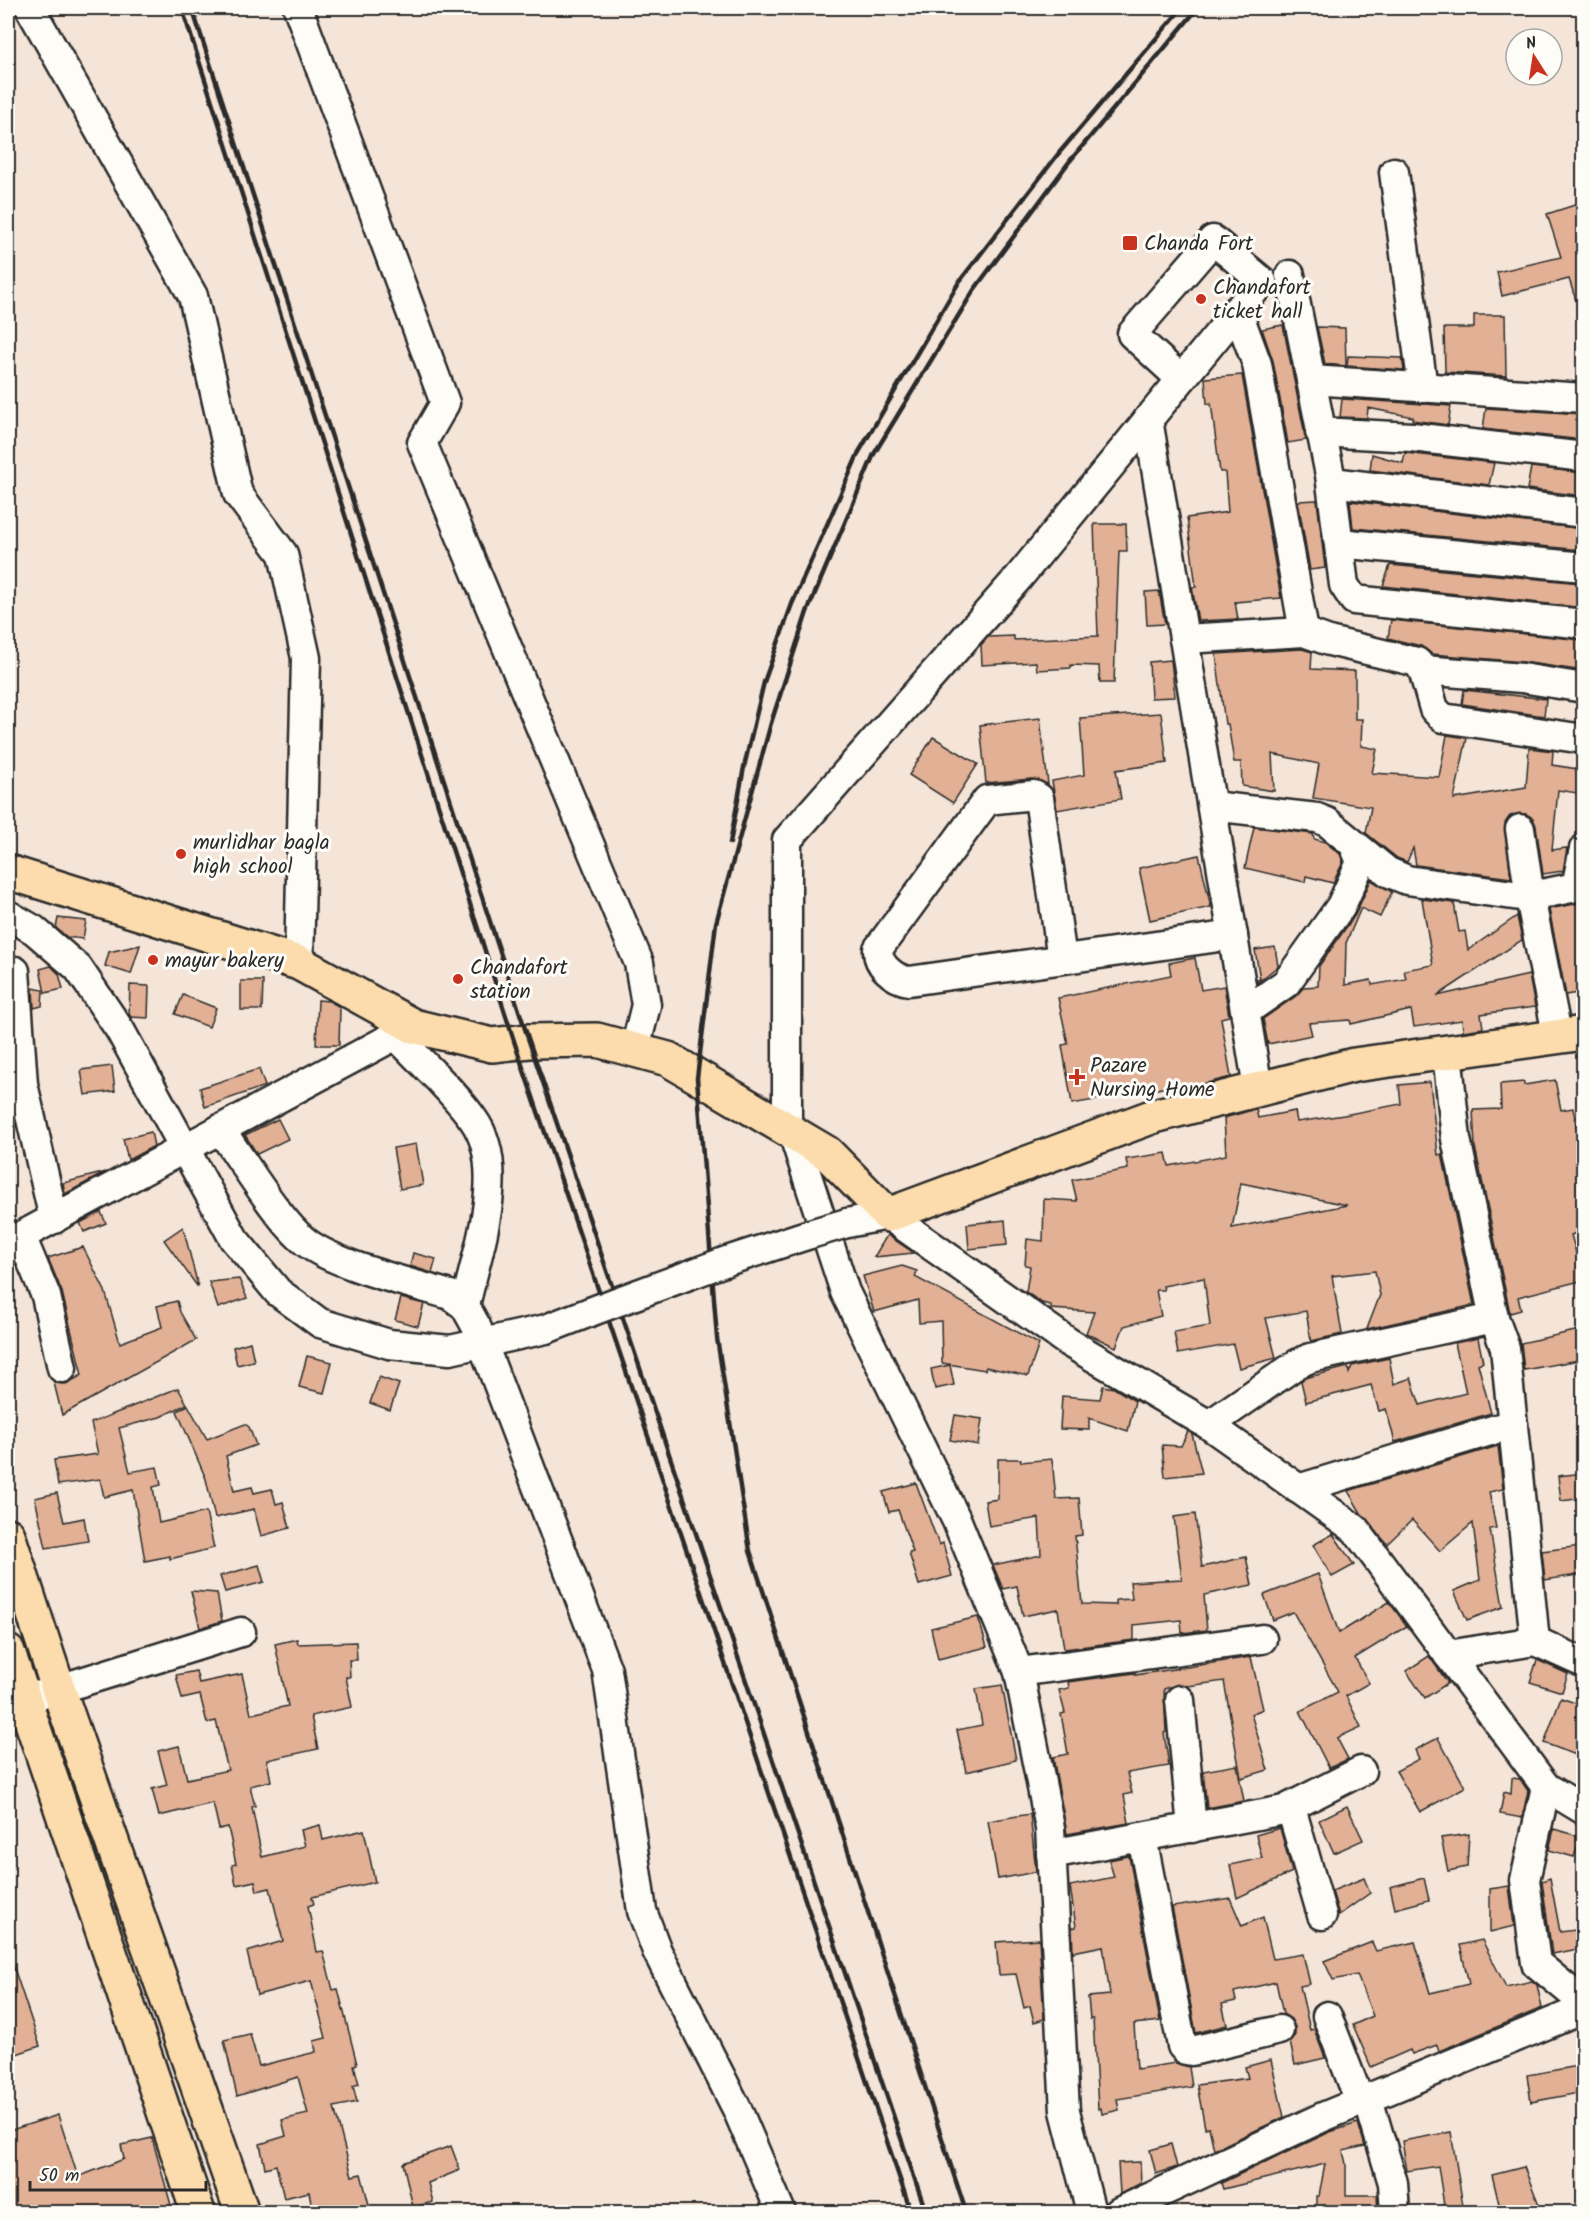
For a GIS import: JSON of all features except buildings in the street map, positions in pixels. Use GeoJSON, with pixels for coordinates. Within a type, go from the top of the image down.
{"type":"FeatureCollection","features":[{"type":"Feature","properties":{"kind":"main road"},"geometry":{"type":"LineString","coordinates":[[8,872],[299,963],[404,1030],[492,1045],[530,1041],[597,1040],[668,1059],[827,1153],[888,1215],[1154,1116],[1354,1065],[1570,1034]]}},
{"type":"Feature","properties":{"kind":"main road"},"geometry":{"type":"LineString","coordinates":[[8,1535],[58,1688],[242,2212]]}},
{"type":"Feature","properties":{"kind":"main road"},"geometry":{"type":"LineString","coordinates":[[8,1652],[15,1703],[198,2212]]}},
{"type":"Feature","properties":{"kind":"street"},"geometry":{"type":"LineString","coordinates":[[30,8],[193,296],[238,494],[283,554],[306,658],[299,963]]}},
{"type":"Feature","properties":{"kind":"street"},"geometry":{"type":"LineString","coordinates":[[298,8],[445,403],[422,442],[639,963],[646,1005],[634,1049]]}},
{"type":"Feature","properties":{"kind":"street"},"geometry":{"type":"LineString","coordinates":[[1394,172],[1423,388]]}},
{"type":"Feature","properties":{"kind":"street"},"geometry":{"type":"LineString","coordinates":[[1091,2212],[1065,2111],[1050,1828],[1019,1672],[957,1521],[845,1292],[790,1131],[787,840],[1019,577],[1262,281],[1213,240],[1132,334],[1181,379]]}},
{"type":"Feature","properties":{"kind":"street"},"geometry":{"type":"LineString","coordinates":[[1290,275],[1320,432],[1332,482],[1344,585],[1354,600],[1584,624]]}},
{"type":"Feature","properties":{"kind":"street"},"geometry":{"type":"LineString","coordinates":[[1237,310],[1257,364],[1304,632]]}},
{"type":"Feature","properties":{"kind":"street"},"geometry":{"type":"LineString","coordinates":[[1311,380],[1584,398]]}},
{"type":"Feature","properties":{"kind":"street"},"geometry":{"type":"LineString","coordinates":[[1148,419],[1258,1089]]}},
{"type":"Feature","properties":{"kind":"street"},"geometry":{"type":"LineString","coordinates":[[1320,432],[1412,437],[1584,457]]}},
{"type":"Feature","properties":{"kind":"street"},"geometry":{"type":"LineString","coordinates":[[1332,482],[1584,513]]}},
{"type":"Feature","properties":{"kind":"street"},"geometry":{"type":"LineString","coordinates":[[1339,543],[1584,567]]}},
{"type":"Feature","properties":{"kind":"street"},"geometry":{"type":"LineString","coordinates":[[1184,639],[1304,632],[1329,641],[1417,662],[1423,670],[1434,709],[1443,718],[1584,739]]}},
{"type":"Feature","properties":{"kind":"street"},"geometry":{"type":"LineString","coordinates":[[1423,670],[1522,678],[1584,688]]}},
{"type":"Feature","properties":{"kind":"street"},"geometry":{"type":"LineString","coordinates":[[1062,959],[1040,798],[1034,795],[987,800],[877,954],[881,964],[905,981],[1062,959],[1233,934]]}},
{"type":"Feature","properties":{"kind":"street"},"geometry":{"type":"LineString","coordinates":[[1212,806],[1317,818],[1327,822],[1397,877],[1530,897],[1575,887],[1584,849]]}},
{"type":"Feature","properties":{"kind":"street"},"geometry":{"type":"LineString","coordinates":[[1520,829],[1530,897],[1570,1034]]}},
{"type":"Feature","properties":{"kind":"street"},"geometry":{"type":"LineString","coordinates":[[1246,1011],[1286,982],[1341,906],[1360,862],[1354,845]]}},
{"type":"Feature","properties":{"kind":"street"},"geometry":{"type":"LineString","coordinates":[[8,915],[34,930],[78,968],[120,1030],[234,1239],[278,1292],[321,1323],[389,1344],[450,1350],[546,1329],[727,1261],[847,1223],[888,1215],[1068,1342],[1209,1425],[1355,1529],[1546,1787],[1584,1810]]}},
{"type":"Feature","properties":{"kind":"street"},"geometry":{"type":"LineString","coordinates":[[15,971],[23,1084],[54,1219]]}},
{"type":"Feature","properties":{"kind":"street"},"geometry":{"type":"LineString","coordinates":[[62,1368],[46,1296],[14,1240],[404,1030],[473,1119],[485,1140],[490,1162],[491,1187],[465,1306]]}},
{"type":"Feature","properties":{"kind":"street"},"geometry":{"type":"LineString","coordinates":[[1447,1052],[1456,1139],[1494,1318],[1505,1348],[1535,1641]]}},
{"type":"Feature","properties":{"kind":"street"},"geometry":{"type":"LineString","coordinates":[[220,1129],[285,1221],[306,1242],[328,1255],[450,1295],[465,1306],[482,1343],[607,1670],[642,1911],[657,1951],[737,2109],[781,2212]]}},
{"type":"Feature","properties":{"kind":"street"},"geometry":{"type":"LineString","coordinates":[[1209,1425],[1297,1364],[1310,1358],[1494,1318]]}},
{"type":"Feature","properties":{"kind":"street"},"geometry":{"type":"LineString","coordinates":[[1299,1489],[1514,1424]]}},
{"type":"Feature","properties":{"kind":"street"},"geometry":{"type":"LineString","coordinates":[[15,1703],[241,1632]]}},
{"type":"Feature","properties":{"kind":"street"},"geometry":{"type":"LineString","coordinates":[[1019,1672],[1262,1639]]}},
{"type":"Feature","properties":{"kind":"street"},"geometry":{"type":"LineString","coordinates":[[1448,1655],[1535,1641],[1584,1663]]}},
{"type":"Feature","properties":{"kind":"street"},"geometry":{"type":"LineString","coordinates":[[1180,1700],[1192,1828]]}},
{"type":"Feature","properties":{"kind":"street"},"geometry":{"type":"LineString","coordinates":[[1051,1854],[1291,1808],[1361,1771]]}},
{"type":"Feature","properties":{"kind":"street"},"geometry":{"type":"LineString","coordinates":[[1546,1787],[1525,1880],[1536,1963],[1584,2003]]}},
{"type":"Feature","properties":{"kind":"street"},"geometry":{"type":"LineString","coordinates":[[1291,1808],[1322,1915]]}},
{"type":"Feature","properties":{"kind":"street"},"geometry":{"type":"LineString","coordinates":[[1142,1837],[1182,2046],[1192,2051],[1279,2030]]}},
{"type":"Feature","properties":{"kind":"street"},"geometry":{"type":"LineString","coordinates":[[1134,2210],[1364,2100],[1584,2009]]}},
{"type":"Feature","properties":{"kind":"street"},"geometry":{"type":"LineString","coordinates":[[1327,2016],[1364,2100],[1393,2183],[1395,2212]]}},
{"type":"Feature","properties":{"kind":"railway"},"geometry":{"type":"LineString","coordinates":[[182,8],[515,1044],[911,2212]]}},
{"type":"Feature","properties":{"kind":"railway"},"geometry":{"type":"LineString","coordinates":[[192,8],[529,1041],[926,2212]]}},
{"type":"Feature","properties":{"kind":"railway"},"geometry":{"type":"LineString","coordinates":[[730,843],[744,767],[764,682],[792,604],[859,452],[959,282],[1059,153],[1182,8]]}},
{"type":"Feature","properties":{"kind":"railway"},"geometry":{"type":"LineString","coordinates":[[966,2212],[750,1551],[717,1338],[697,1078],[716,923],[771,723],[807,612],[874,454],[974,290],[1069,162],[1198,8]]}},
{"type":"Feature","properties":{"kind":"place","name":"Chanda Fort"},"geometry":{"type":"Point","coordinates":[1130,243]}},
{"type":"Feature","properties":{"kind":"place","name":"Chandafort ticket hall"},"geometry":{"type":"Point","coordinates":[1201,299]}},
{"type":"Feature","properties":{"kind":"place","name":"murlidhar bagla high school"},"geometry":{"type":"Point","coordinates":[181,854]}},
{"type":"Feature","properties":{"kind":"place","name":"mayur bakery"},"geometry":{"type":"Point","coordinates":[153,960]}},
{"type":"Feature","properties":{"kind":"place","name":"Chandafort station"},"geometry":{"type":"Point","coordinates":[458,979]}},
{"type":"Feature","properties":{"kind":"place","name":"Pazare Nursing Home"},"geometry":{"type":"Point","coordinates":[1077,1077]}}]}
